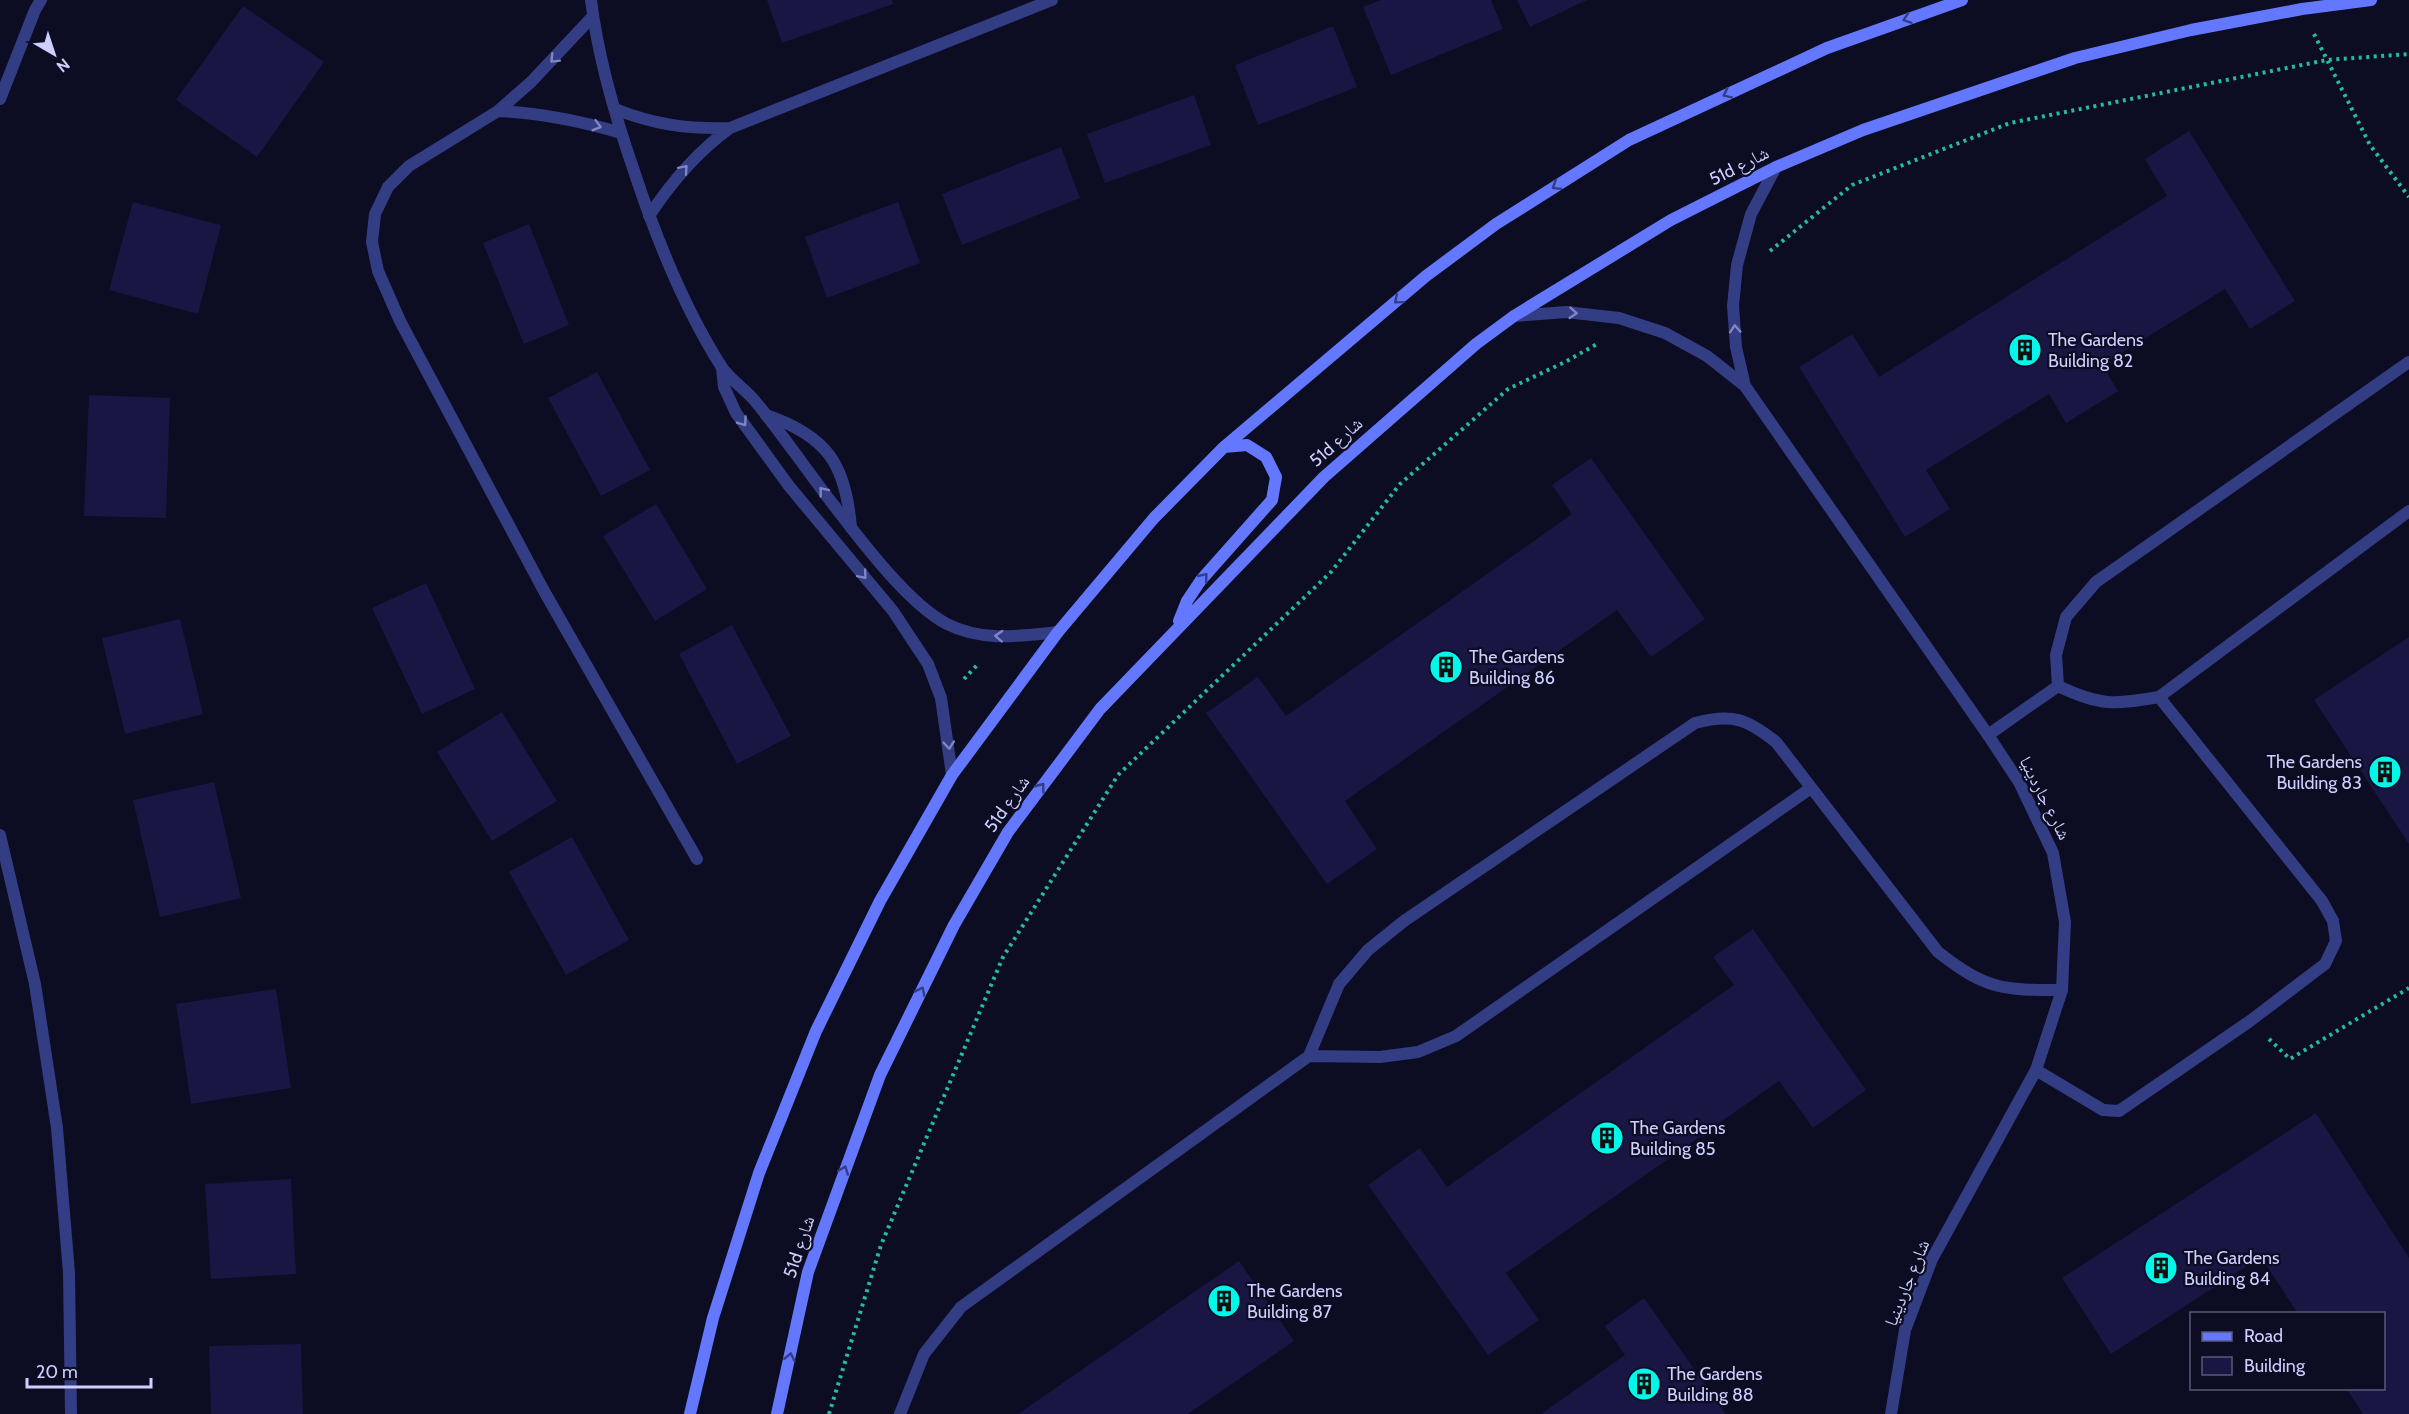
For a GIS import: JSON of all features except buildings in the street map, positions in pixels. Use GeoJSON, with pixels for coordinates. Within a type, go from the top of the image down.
{"type":"FeatureCollection","features":[{"type":"Feature","properties":{"kind":"street"},"geometry":{"type":"LineString","coordinates":[[0,99],[41,0]]}},
{"type":"Feature","properties":{"kind":"street"},"geometry":{"type":"LineString","coordinates":[[591,0],[621,133],[649,216],[695,319],[722,368],[755,401],[851,528],[918,604],[947,624],[981,635],[1016,637],[1058,632]]}},
{"type":"Feature","properties":{"kind":"street"},"geometry":{"type":"LineString","coordinates":[[649,216],[685,167],[706,145],[730,128],[1052,0]]}},
{"type":"Feature","properties":{"kind":"street"},"geometry":{"type":"LineString","coordinates":[[690,1414],[713,1318],[759,1173],[816,1031],[880,901],[952,775],[1058,632],[1154,518],[1224,447],[1434,269],[1496,224],[1629,140],[1827,48],[1962,0]]}},
{"type":"Feature","properties":{"kind":"street","name":"51d شارع"},"geometry":{"type":"LineString","coordinates":[[777,1414],[808,1272],[845,1166],[880,1075],[954,925],[1015,822],[1100,710],[1176,628],[1324,477],[1476,344],[1515,316],[1671,220],[1776,167],[1863,129],[2075,58],[2191,30],[2302,9],[2371,0]]}},
{"type":"Feature","properties":{"kind":"street"},"geometry":{"type":"LineString","coordinates":[[593,16],[531,82],[498,111],[409,166],[388,187],[375,214],[372,242],[378,271],[400,321],[544,591],[697,859]]}},
{"type":"Feature","properties":{"kind":"street"},"geometry":{"type":"LineString","coordinates":[[615,110],[671,127],[730,128]]}},
{"type":"Feature","properties":{"kind":"street"},"geometry":{"type":"LineString","coordinates":[[498,111],[540,113],[581,121],[621,133]]}},
{"type":"Feature","properties":{"kind":"street","name":"شارع جاردينيا"},"geometry":{"type":"LineString","coordinates":[[1745,386],[1736,347],[1733,306],[1737,265],[1751,214],[1776,167]]}},
{"type":"Feature","properties":{"kind":"street","name":"شارع جاردينيا"},"geometry":{"type":"LineString","coordinates":[[1515,316],[1566,312],[1619,318],[1665,333],[1707,356],[1745,386],[1988,735],[2019,782],[2054,853],[2065,922],[2062,990],[2036,1070],[1932,1259],[1905,1330],[1891,1414]]}},
{"type":"Feature","properties":{"kind":"street"},"geometry":{"type":"LineString","coordinates":[[2058,686],[2056,655],[2066,617],[2096,582],[2409,362]]}},
{"type":"Feature","properties":{"kind":"street"},"geometry":{"type":"LineString","coordinates":[[722,368],[724,387],[736,413],[789,486],[894,611],[928,664],[937,686],[948,734],[952,775]]}},
{"type":"Feature","properties":{"kind":"street"},"geometry":{"type":"LineString","coordinates":[[766,415],[795,425],[819,443],[838,468],[849,497],[851,528]]}},
{"type":"Feature","properties":{"kind":"street"},"geometry":{"type":"LineString","coordinates":[[1176,628],[1187,601],[1201,580],[1272,500],[1276,477],[1266,457],[1247,445],[1224,447]]}},
{"type":"Feature","properties":{"kind":"street"},"geometry":{"type":"LineString","coordinates":[[2058,686],[2084,699],[2119,704],[2159,697],[2409,511]]}},
{"type":"Feature","properties":{"kind":"street"},"geometry":{"type":"LineString","coordinates":[[1988,735],[2058,686]]}},
{"type":"Feature","properties":{"kind":"street"},"geometry":{"type":"LineString","coordinates":[[2036,1070],[2103,1110],[2118,1111],[2250,1021],[2325,964],[2336,941],[2333,921],[2322,901],[2159,697]]}},
{"type":"Feature","properties":{"kind":"street"},"geometry":{"type":"LineString","coordinates":[[900,1414],[924,1354],[961,1307],[1309,1056],[1339,984],[1368,950],[1404,921],[1695,723],[1714,718],[1736,718],[1756,726],[1776,742],[1938,952],[1963,972],[1988,984],[2013,990],[2062,990]]}},
{"type":"Feature","properties":{"kind":"street"},"geometry":{"type":"LineString","coordinates":[[1309,1056],[1380,1057],[1418,1052],[1456,1036],[1811,788]]}},
{"type":"Feature","properties":{"kind":"street"},"geometry":{"type":"LineString","coordinates":[[0,835],[35,984],[57,1128],[69,1273],[71,1414]]}},
{"type":"Feature","properties":{"kind":"path"},"geometry":{"type":"LineString","coordinates":[[2302,9],[2370,145],[2409,197]]}},
{"type":"Feature","properties":{"kind":"path"},"geometry":{"type":"LineString","coordinates":[[1737,265],[1756,260],[1852,185],[2010,123],[2327,60],[2409,54]]}},
{"type":"Feature","properties":{"kind":"path"},"geometry":{"type":"LineString","coordinates":[[829,1414],[881,1245],[1003,957],[1118,775],[1331,572],[1400,484],[1508,389],[1594,348],[1619,318]]}},
{"type":"Feature","properties":{"kind":"path"},"geometry":{"type":"LineString","coordinates":[[937,686],[967,678],[980,662],[981,635]]}},
{"type":"Feature","properties":{"kind":"path"},"geometry":{"type":"LineString","coordinates":[[2250,1021],[2290,1059],[2409,988]]}},
{"type":"Feature","properties":{"kind":"place","name":"The Gardens Building 82"},"geometry":{"type":"Point","coordinates":[2025,350]}},
{"type":"Feature","properties":{"kind":"place","name":"The Gardens Building 86"},"geometry":{"type":"Point","coordinates":[1446,667]}},
{"type":"Feature","properties":{"kind":"place","name":"The Gardens Building 83"},"geometry":{"type":"Point","coordinates":[2385,772]}},
{"type":"Feature","properties":{"kind":"place","name":"The Gardens Building 85"},"geometry":{"type":"Point","coordinates":[1607,1138]}},
{"type":"Feature","properties":{"kind":"place","name":"The Gardens Building 84"},"geometry":{"type":"Point","coordinates":[2161,1268]}},
{"type":"Feature","properties":{"kind":"place","name":"The Gardens Building 87"},"geometry":{"type":"Point","coordinates":[1224,1301]}},
{"type":"Feature","properties":{"kind":"place","name":"The Gardens Building 88"},"geometry":{"type":"Point","coordinates":[1644,1384]}}]}
